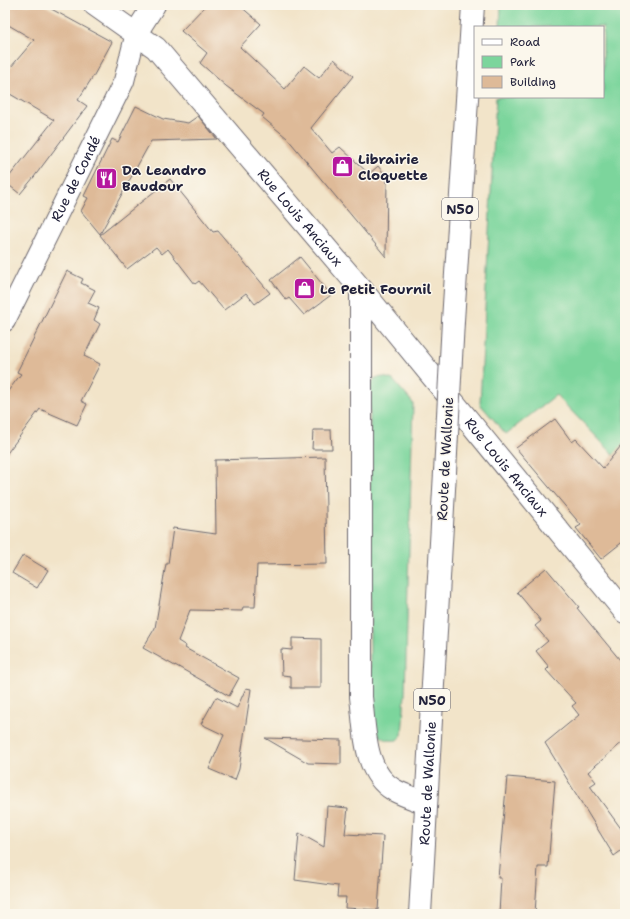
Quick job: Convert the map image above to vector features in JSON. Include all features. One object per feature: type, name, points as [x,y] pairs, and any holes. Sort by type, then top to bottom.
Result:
[{"type":"main road","name":"Rue Louis Anciaux","points":[[95,5],[156,48],[361,288],[625,612]]},
{"type":"main road","points":[[136,33],[154,5]]},
{"type":"main road","name":"Route de Wallonie","points":[[420,914],[453,321],[473,5]]},
{"type":"main road","points":[[361,288],[361,697],[367,750],[376,773],[393,790],[426,803]]},
{"type":"street","name":"Rue de Condé","points":[[5,321],[124,81],[136,33]]},
{"type":"green space","points":[[501,5],[625,5],[625,448],[616,457],[556,395],[506,434],[480,404],[496,98],[604,98],[604,26],[500,26]]},
{"type":"green space","points":[[384,377],[393,380],[413,403],[405,694],[402,735],[397,740],[386,740],[378,733],[374,723],[370,687],[370,386],[375,378]]},
{"type":"building","points":[[5,5],[44,5],[112,42],[78,100],[87,106],[20,194],[5,182],[54,120],[5,91],[5,74],[34,40],[5,23]]},
{"type":"building","points":[[206,5],[239,5],[261,24],[240,47],[285,89],[304,66],[319,78],[334,59],[353,76],[311,128],[332,153],[340,147],[369,174],[378,166],[387,177],[386,257],[287,138],[262,117],[264,114],[226,86],[200,63],[207,53],[181,31]]},
{"type":"building","points":[[136,106],[163,119],[188,123],[198,116],[217,139],[151,141],[100,234],[81,211],[88,198],[84,196],[112,139],[118,142]]},
{"type":"building","points":[[170,179],[213,232],[218,231],[270,293],[255,304],[246,293],[224,310],[199,281],[195,284],[168,249],[162,254],[156,247],[127,269],[100,235]]},
{"type":"building","points":[[300,257],[331,295],[304,315],[289,298],[286,300],[271,280]]},
{"type":"building","points":[[67,271],[83,279],[81,283],[95,290],[88,303],[99,308],[94,320],[100,324],[84,356],[100,364],[81,401],[87,404],[77,425],[40,409],[5,456],[5,395],[21,374],[17,372]]},
{"type":"building","points":[[555,419],[572,442],[576,439],[603,468],[625,441],[625,540],[601,559],[576,528],[581,525],[516,448]]},
{"type":"building","points":[[313,430],[331,430],[332,449],[312,449]]},
{"type":"building","points":[[325,457],[327,564],[257,565],[255,607],[243,607],[242,611],[190,610],[178,641],[186,646],[185,648],[239,678],[229,696],[143,648],[155,628],[166,564],[168,564],[173,528],[216,534],[215,460]]},
{"type":"building","points":[[23,555],[48,570],[37,588],[12,573]]},
{"type":"building","points":[[546,568],[579,607],[577,608],[625,666],[625,740],[588,772],[596,782],[590,786],[625,834],[625,848],[614,856],[545,743],[579,715],[572,706],[576,703],[546,670],[549,667],[536,651],[548,641],[535,626],[541,621],[517,592]]},
{"type":"building","points":[[292,638],[321,639],[321,688],[291,688],[291,676],[282,675],[281,649],[292,650]]},
{"type":"building","points":[[246,688],[251,689],[239,769],[235,780],[209,769],[224,735],[201,724],[216,697],[237,708]]},
{"type":"building","points":[[265,738],[341,740],[341,764],[308,763]]},
{"type":"building","points":[[507,777],[555,781],[548,867],[538,867],[535,914],[499,914],[501,878],[498,878]]},
{"type":"building","points":[[327,806],[348,808],[345,834],[383,836],[378,910],[345,908],[346,897],[337,897],[338,886],[295,880],[299,833],[324,847]]},
{"type":"place","name":"Librairie Cloquette","points":[[343,167]]},
{"type":"place","name":"Da Leandro Baudour","points":[[106,178]]},
{"type":"place","name":"Le Petit Fournil","points":[[304,289]]}]
